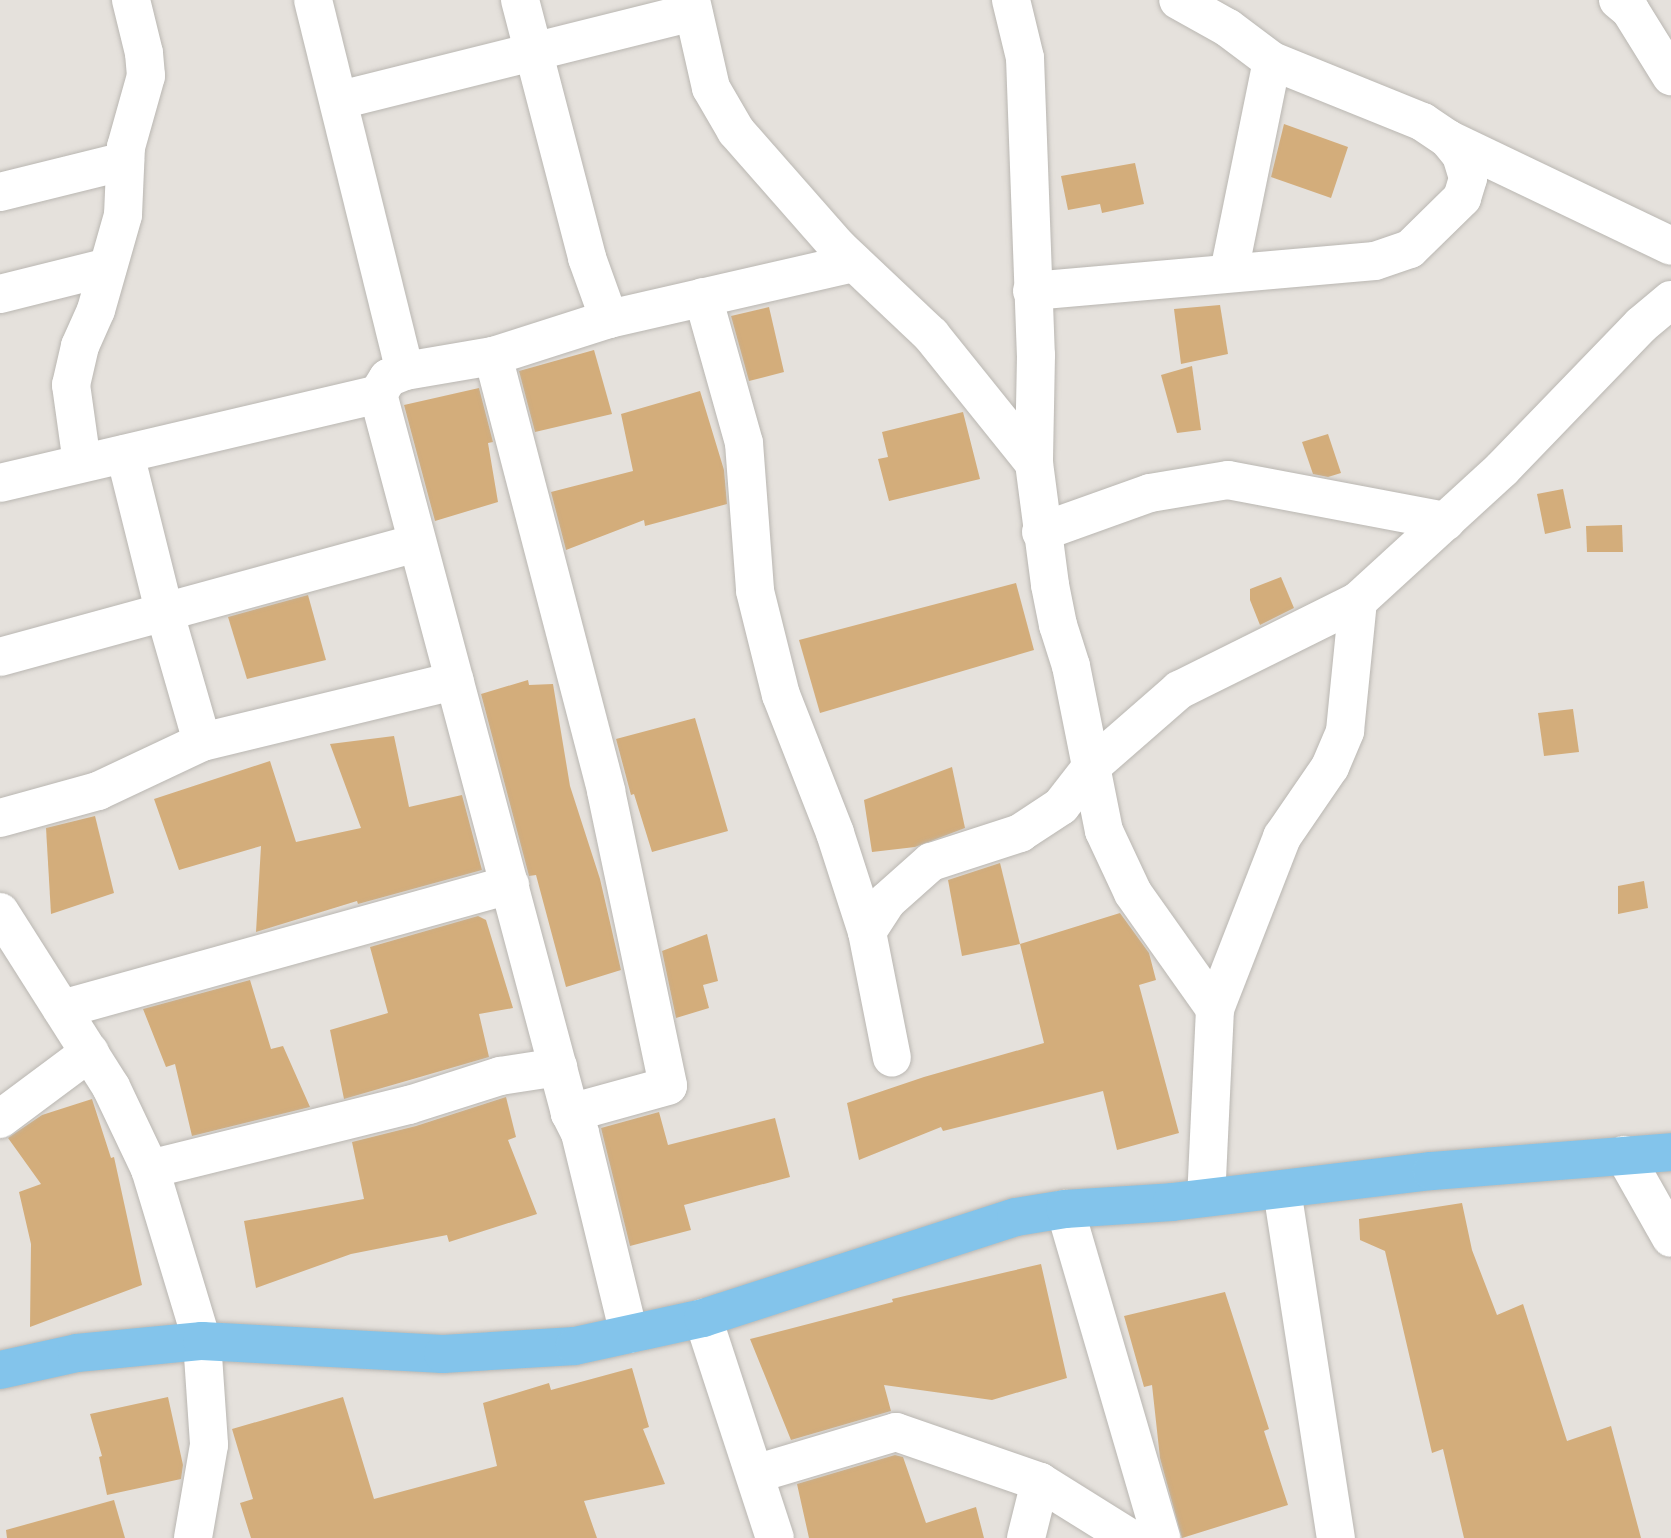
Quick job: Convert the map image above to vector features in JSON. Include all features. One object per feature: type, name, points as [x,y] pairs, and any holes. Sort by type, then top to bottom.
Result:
[{"type":"main road","points":[[0,1370],[77,1353],[202,1341],[443,1354],[575,1346],[703,1318],[1016,1217],[1065,1209],[1282,1190],[1432,1171],[1671,1152]]},
{"type":"street","points":[[82,463],[71,385],[80,346],[96,310],[123,215],[125,161],[146,76],[144,53],[131,0]]},
{"type":"street","points":[[313,0],[340,100],[392,382],[417,543],[570,1113],[580,1133],[629,1334]]},
{"type":"street","points":[[520,0],[587,258],[609,319]]},
{"type":"street","points":[[1011,0],[1025,58],[1036,355],[1034,463],[1041,533],[1058,625],[1071,666],[1104,831],[1133,893],[1215,1009]]},
{"type":"street","points":[[1178,0],[1228,28],[1272,61],[1423,122],[1448,139],[1671,246]]},
{"type":"street","points":[[1619,0],[1630,10],[1671,76]]},
{"type":"street","points":[[340,100],[535,53],[692,6],[711,88],[736,131],[854,263],[931,335],[1034,463]]},
{"type":"street","points":[[1229,272],[1272,61]]},
{"type":"street","points":[[1032,291],[1374,261],[1410,249],[1462,198],[1468,178],[1461,155],[1448,139]]},
{"type":"street","points":[[0,192],[125,161]]},
{"type":"street","points":[[0,483],[125,454],[493,356],[609,319],[854,263]]},
{"type":"street","points":[[0,294],[108,267]]},
{"type":"street","points":[[703,298],[744,443],[755,591],[781,695],[835,833],[867,932],[892,1058]]},
{"type":"street","points":[[867,932],[887,901],[931,862],[1020,833],[1061,806],[1092,766],[1179,690],[1358,601],[1502,469],[1641,325],[1671,300]]},
{"type":"street","points":[[493,356],[606,791],[668,1086],[570,1113]]},
{"type":"street","points":[[125,454],[164,610],[202,742]]},
{"type":"street","points":[[1041,533],[1150,493],[1228,480],[1446,521]]},
{"type":"street","points":[[0,657],[417,543]]},
{"type":"street","points":[[1206,1196],[1215,1009],[1282,836],[1330,768],[1345,731],[1358,601]]},
{"type":"street","points":[[0,818],[97,791],[202,742],[455,681]]},
{"type":"street","points":[[62,1009],[510,885]]},
{"type":"street","points":[[0,912],[90,1052],[129,1121],[150,1168],[202,1341],[209,1445],[193,1538]]},
{"type":"street","points":[[0,1119],[90,1052]]},
{"type":"street","points":[[150,1168],[409,1105],[500,1076],[558,1067]]},
{"type":"street","points":[[1624,1155],[1671,1238]]},
{"type":"street","points":[[1282,1190],[1336,1538]]},
{"type":"street","points":[[1065,1209],[1161,1538]]},
{"type":"street","points":[[703,1318],[775,1538]]},
{"type":"street","points":[[755,1474],[896,1432],[1040,1482],[1130,1538]]},
{"type":"street","points":[[1026,1538],[1040,1482]]},
{"type":"building","points":[[1284,124],[1348,147],[1331,198],[1271,177]]},
{"type":"building","points":[[1135,163],[1144,204],[1102,213],[1100,204],[1068,210],[1061,176]]},
{"type":"building","points":[[1220,305],[1228,354],[1181,364],[1174,309]]},
{"type":"building","points":[[769,307],[784,372],[749,381],[731,316]]},
{"type":"building","points":[[594,350],[612,414],[535,432],[519,371]]},
{"type":"building","points":[[1192,366],[1201,430],[1177,433],[1161,375]]},
{"type":"building","points":[[479,388],[493,442],[488,443],[498,502],[435,521],[404,405]]},
{"type":"building","points":[[700,391],[724,470],[727,504],[645,526],[644,520],[566,550],[551,492],[633,471],[621,414]]},
{"type":"building","points":[[963,412],[980,479],[889,501],[878,459],[888,457],[882,432]]},
{"type":"building","points":[[1328,434],[1341,473],[1328,477],[1313,474],[1302,442]]},
{"type":"building","points":[[1563,489],[1571,528],[1545,534],[1537,494]]},
{"type":"building","points":[[1622,525],[1623,552],[1587,552],[1586,526]]},
{"type":"building","points":[[1281,577],[1294,608],[1260,625],[1250,600],[1250,589]]},
{"type":"building","points":[[1016,583],[1034,650],[820,713],[799,640]]},
{"type":"building","points":[[308,595],[326,660],[247,679],[228,617]]},
{"type":"building","points":[[528,680],[529,685],[553,684],[570,786],[600,879],[621,970],[566,987],[536,875],[529,876],[481,694]]},
{"type":"building","points":[[1573,709],[1579,752],[1544,756],[1538,713]]},
{"type":"building","points":[[695,718],[728,831],[652,852],[634,794],[631,795],[616,739]]},
{"type":"building","points":[[394,736],[409,807],[462,795],[482,870],[358,904],[357,901],[256,932],[261,846],[179,870],[154,799],[270,761],[296,842],[361,828],[330,744]]},
{"type":"building","points":[[952,767],[965,828],[915,847],[872,852],[864,800]]},
{"type":"building","points":[[95,816],[114,893],[51,914],[46,828]]},
{"type":"building","points":[[1000,863],[1020,944],[962,956],[948,880]]},
{"type":"building","points":[[1644,881],[1648,908],[1618,914],[1618,886]]},
{"type":"building","points":[[1120,913],[1149,953],[1156,980],[1139,985],[1179,1133],[1117,1150],[1103,1091],[943,1131],[941,1127],[859,1160],[847,1103],[924,1077],[1044,1043],[1020,944]]},
{"type":"building","points":[[478,916],[486,920],[513,1008],[479,1014],[489,1057],[344,1099],[330,1030],[388,1013],[370,947]]},
{"type":"building","points":[[707,934],[718,981],[703,985],[709,1008],[676,1018],[662,951]]},
{"type":"building","points":[[250,980],[271,1049],[283,1046],[310,1107],[192,1136],[175,1064],[166,1067],[143,1009]]},
{"type":"building","points":[[506,1097],[516,1137],[508,1140],[537,1214],[449,1242],[447,1235],[351,1254],[256,1288],[244,1221],[364,1199],[352,1142],[416,1126]]},
{"type":"building","points":[[92,1099],[111,1158],[114,1157],[142,1285],[30,1327],[31,1244],[19,1192],[41,1184],[8,1138],[42,1115]]},
{"type":"building","points":[[659,1112],[668,1145],[775,1118],[790,1177],[684,1205],[691,1230],[630,1246],[601,1128]]},
{"type":"building","points":[[1462,1203],[1472,1250],[1497,1315],[1523,1304],[1567,1441],[1611,1426],[1641,1538],[1464,1538],[1443,1449],[1432,1453],[1385,1251],[1360,1240],[1359,1219]]},
{"type":"building","points":[[1041,1264],[1067,1378],[992,1400],[884,1385],[891,1411],[791,1440],[750,1339],[893,1302],[892,1299]]},
{"type":"building","points":[[1225,1292],[1269,1429],[1264,1431],[1288,1505],[1182,1538],[1160,1458],[1152,1385],[1144,1387],[1124,1316]]},
{"type":"building","points":[[632,1368],[649,1427],[643,1429],[665,1484],[584,1501],[597,1538],[251,1538],[240,1503],[253,1499],[232,1429],[343,1397],[374,1499],[497,1466],[483,1403],[549,1383],[551,1390]]},
{"type":"building","points":[[168,1397],[183,1465],[181,1479],[107,1495],[99,1457],[102,1456],[90,1414]]},
{"type":"building","points":[[895,1455],[903,1457],[926,1523],[976,1507],[984,1538],[809,1538],[797,1484]]},
{"type":"building","points":[[114,1500],[125,1538],[7,1538],[6,1530]]}]
